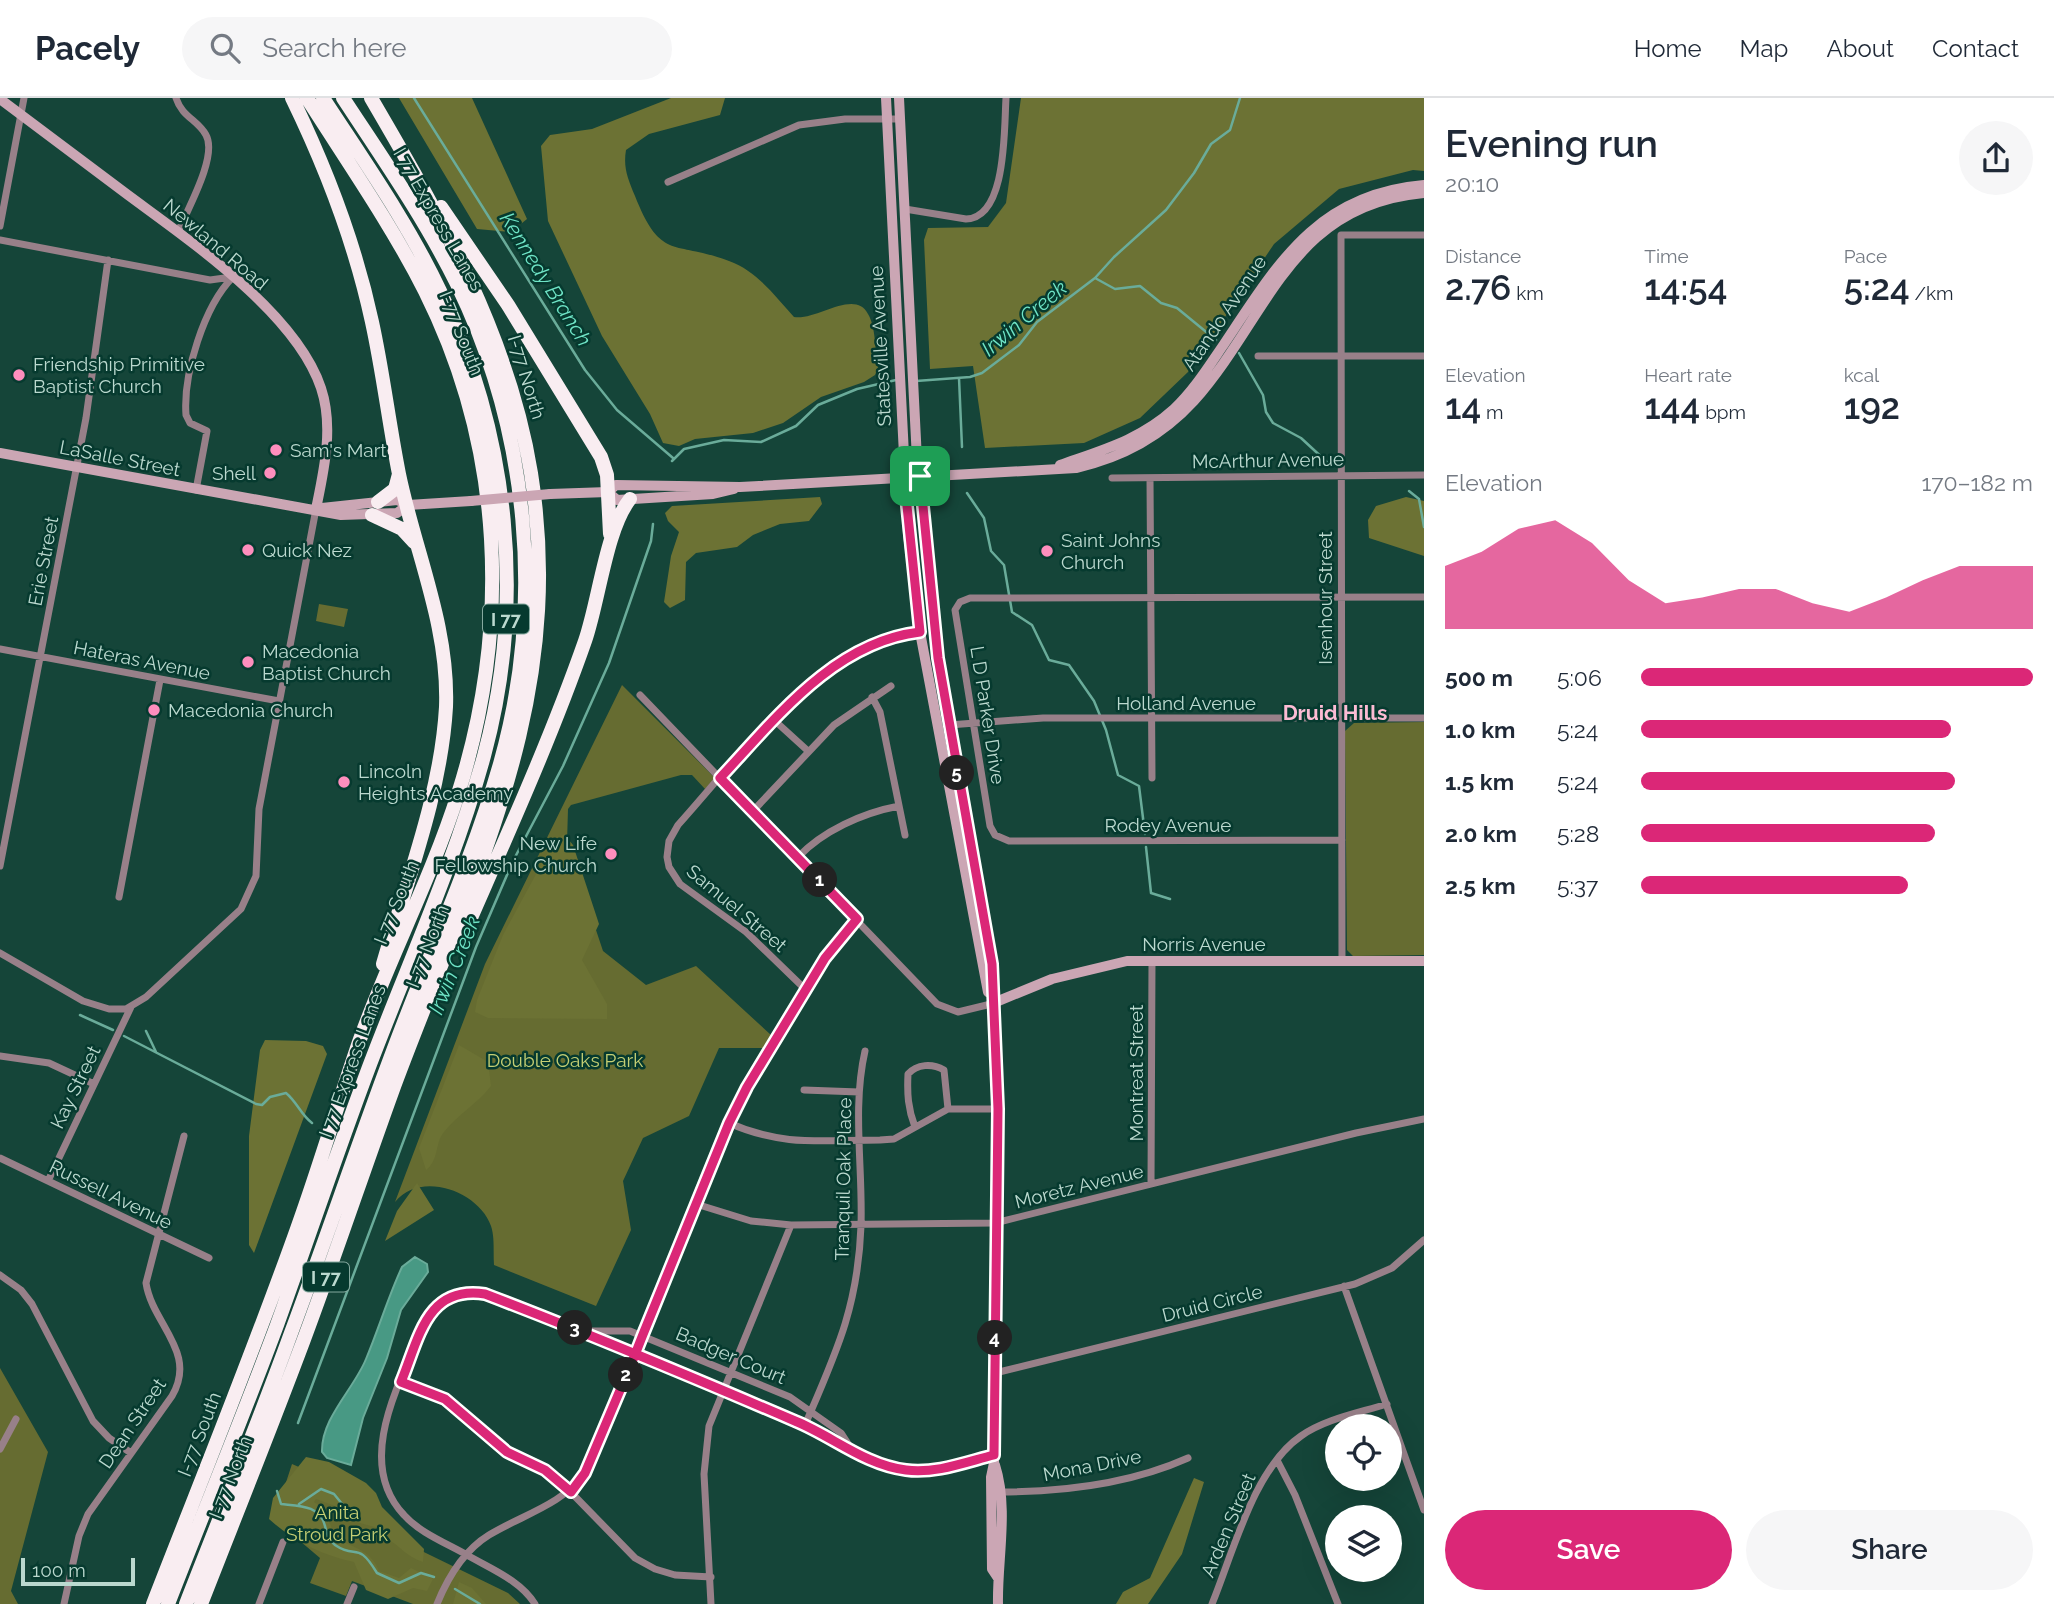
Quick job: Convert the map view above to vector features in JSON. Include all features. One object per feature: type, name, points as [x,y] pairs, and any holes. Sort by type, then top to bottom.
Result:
[{"type":"highway","points":[[292,98],[331,184],[356,259],[375,333],[399,474],[416,545],[437,612],[444,652],[446,706],[436,779],[360,1039]]},
{"type":"highway","name":"I-77 South","points":[[153,1604],[297,1228],[360,1039],[438,850],[473,743],[484,694],[491,634],[492,537],[475,431],[442,329],[401,247],[307,98]]},
{"type":"highway","name":"I 77 Express Lanes","points":[[168,1604],[274,1332],[365,1076],[461,829],[489,736],[503,656],[507,595],[504,516],[491,438],[475,378],[455,323],[422,255],[323,98]]},
{"type":"highway","name":"I 77 Express Lanes","points":[[186,1604],[290,1337],[381,1082],[481,822],[506,741],[521,658],[526,585],[522,515],[510,434],[493,373],[472,316],[447,264],[343,98]]},
{"type":"highway","name":"I-77 North","points":[[201,1604],[303,1342],[446,949],[499,814],[524,723],[537,638],[538,545],[527,451],[503,359],[468,275],[371,98]]},
{"type":"highway","points":[[407,160],[471,250],[603,461],[608,492],[610,544]]},
{"type":"highway","points":[[399,474],[395,489],[375,508],[402,529],[416,545]]},
{"type":"highway","points":[[446,949],[467,927],[562,703],[590,626],[610,544],[621,513],[630,499]]},
{"type":"main road","name":"Statesville Avenue","points":[[886,98],[904,477],[920,632],[982,972],[991,1004]]},
{"type":"main road","name":"Statesville Avenue","points":[[900,98],[911,358],[932,612],[949,726],[992,964],[991,1004],[998,1109],[994,1459],[991,1477],[992,1569],[998,1578]]},
{"type":"main road","name":"Newland Road","points":[[0,99],[178,232],[233,277],[292,338],[316,377],[327,422],[316,509]]},
{"type":"main road","name":"Atando Avenue","points":[[1055,467],[1125,443],[1175,408],[1200,379],[1284,256],[1316,225],[1370,196],[1424,185]]},
{"type":"main road","name":"Atando Avenue","points":[[740,487],[713,494],[630,499],[617,499],[608,492],[616,485],[712,484],[740,487],[1055,467],[1076,468],[1103,461],[1159,432],[1201,392],[1281,275],[1308,243],[1357,210],[1387,199],[1424,193]]},
{"type":"main road","name":"LaSalle Street","points":[[0,453],[341,515],[375,508]]},
{"type":"main road","points":[[321,480],[327,496],[341,504]]},
{"type":"main road","name":"LaSalle Street","points":[[316,509],[341,504],[397,513],[408,505],[608,492]]},
{"type":"main road","name":"Norris Avenue","points":[[991,1004],[1014,992],[1082,970],[1127,961],[1424,961]]},
{"type":"main road","name":"Statesville Avenue","points":[[994,1459],[999,1492],[1001,1568],[998,1578],[998,1604]]},
{"type":"street","points":[[0,226],[24,98]]},
{"type":"street","points":[[177,98],[183,113],[205,133],[210,148],[178,232]]},
{"type":"street","points":[[905,209],[966,219],[974,219],[985,212],[994,199],[998,182],[1006,98]]},
{"type":"street","points":[[668,182],[799,125],[835,120],[900,119]]},
{"type":"street","name":"Isenhour Street","points":[[1342,961],[1341,235],[1424,234]]},
{"type":"street","points":[[0,240],[210,280],[233,277]]},
{"type":"street","name":"Erie Street","points":[[0,866],[77,467],[108,260]]},
{"type":"street","points":[[196,490],[207,431],[190,423],[186,415],[194,358],[200,333],[215,300],[233,277]]},
{"type":"street","points":[[1258,356],[1424,356]]},
{"type":"street","name":"McArthur Avenue","points":[[1112,478],[1424,475]]},
{"type":"street","points":[[1150,478],[1152,778]]},
{"type":"street","points":[[0,953],[94,1006],[118,1010],[131,1007],[233,917],[251,891],[259,863],[259,809],[316,509]]},
{"type":"street","points":[[1150,598],[1424,597]]},
{"type":"street","name":"L D Parker Drive","points":[[995,835],[990,826],[955,617],[955,610],[960,602],[970,598],[1150,598]]},
{"type":"street","name":"Samuel Street","points":[[806,990],[746,932],[680,884],[669,867],[667,851],[672,834],[720,778],[795,699],[854,653],[897,635],[920,632]]},
{"type":"street","name":"Hateras Avenue","points":[[0,649],[279,701]]},
{"type":"street","points":[[118,897],[160,680]]},
{"type":"street","points":[[752,811],[834,725],[891,686]]},
{"type":"street","points":[[640,695],[937,1004],[953,1012],[991,1004]]},
{"type":"street","points":[[872,697],[880,712],[905,835]]},
{"type":"street","name":"Holland Avenue","points":[[949,726],[1043,718],[1424,718]]},
{"type":"street","points":[[774,720],[808,751]]},
{"type":"street","points":[[797,857],[822,835],[899,806]]},
{"type":"street","name":"Rodey Avenue","points":[[995,835],[1009,841],[1342,840]]},
{"type":"street","points":[[437,1604],[448,1578],[466,1554],[488,1535],[571,1492],[585,1473],[729,1123],[747,1087],[831,950],[857,919]]},
{"type":"street","name":"Montreat Street","points":[[1152,961],[1152,1184]]},
{"type":"street","name":"Kay Street","points":[[48,1181],[131,1007]]},
{"type":"street","name":"Tranquil Oak Place","points":[[805,1425],[849,1317],[861,1225],[859,1091],[865,1051]]},
{"type":"street","points":[[0,1056],[49,1063],[94,1084]]},
{"type":"street","points":[[915,1127],[909,1111],[907,1091],[908,1074],[915,1068],[932,1066],[944,1070],[948,1109]]},
{"type":"street","points":[[804,1090],[859,1091]]},
{"type":"street","points":[[729,1123],[758,1136],[780,1141],[894,1139],[948,1109],[998,1109]]},
{"type":"street","name":"Moretz Avenue","points":[[696,1204],[751,1220],[791,1225],[995,1223],[1424,1119]]},
{"type":"street","name":"Dean Street","points":[[64,1604],[81,1528],[92,1508],[172,1396],[180,1376],[177,1349],[149,1296],[146,1283],[184,1136]]},
{"type":"street","name":"Russell Avenue","points":[[0,1158],[209,1258]]},
{"type":"street","points":[[711,1604],[705,1449],[709,1426],[791,1225]]},
{"type":"street","name":"Druid Circle","points":[[995,1373],[1344,1286],[1388,1271],[1424,1240]]},
{"type":"street","points":[[0,1275],[21,1290],[32,1304],[93,1421],[109,1438],[131,1454]]},
{"type":"street","points":[[1344,1286],[1424,1510]]},
{"type":"street","name":"Badger Court","points":[[401,1382],[428,1316],[440,1302],[469,1291],[485,1294],[583,1331],[723,1390],[805,1425],[869,1461],[905,1470],[940,1468],[994,1459]]},
{"type":"street","name":"Badger Court","points":[[583,1331],[616,1329],[643,1335],[793,1398],[841,1433],[850,1448]]},
{"type":"street","points":[[535,1604],[523,1587],[414,1524],[393,1500],[382,1470],[383,1433],[401,1382],[445,1399],[507,1452],[545,1470],[571,1492],[607,1533],[635,1558],[655,1569],[675,1575],[710,1577]]},
{"type":"street","name":"Arden Street","points":[[1212,1604],[1258,1490],[1277,1460],[1312,1429],[1387,1404]]},
{"type":"street","points":[[0,1449],[16,1419]]},
{"type":"street","name":"Mona Drive","points":[[999,1492],[1057,1491],[1088,1486],[1188,1458]]},
{"type":"street","points":[[1277,1460],[1295,1495],[1338,1604]]},
{"type":"street","points":[[259,1604],[283,1542]]},
{"type":"street","points":[[347,1604],[354,1587]]},
{"type":"green space","points":[[319,604],[348,609],[344,627],[316,621]]},
{"type":"green space","name":"Double Oaks Park","points":[[622,685],[715,778],[705,789],[692,775],[681,775],[571,805],[568,809],[567,843],[603,951],[646,985],[696,966],[771,1035],[763,1048],[719,1048],[689,1116],[643,1138],[623,1181],[631,1230],[596,1306],[494,1265],[491,1226],[474,1203],[462,1195],[433,1186],[419,1187],[406,1192],[395,1202],[485,964]]},
{"type":"green space","points":[[1424,722],[1424,955],[1353,956],[1347,950],[1345,731],[1354,723]]},
{"type":"green space","points":[[0,1368],[48,1452],[11,1591],[18,1604],[0,1604]]},
{"type":"green space","name":"Anita Stroud Park","points":[[292,1464],[361,1494],[393,1537],[508,1593],[520,1604],[413,1604],[352,1581],[346,1596],[310,1583],[320,1558],[274,1519]]},
{"type":"shaded area","points":[[399,98],[472,98],[527,219],[511,232],[477,229]]},
{"type":"shaded area","points":[[671,98],[725,98],[720,115],[649,134],[626,150],[628,179],[653,231],[671,245],[739,265],[765,285],[794,317],[813,315],[845,305],[862,307],[873,326],[878,368],[875,375],[864,382],[821,397],[783,423],[753,433],[695,439],[679,446],[663,443],[650,414],[602,336],[548,221],[541,146],[550,135],[592,129]]},
{"type":"shaded area","points":[[1021,98],[1424,98],[1424,171],[1413,170],[1339,189],[1274,244],[1188,372],[1140,418],[1084,443],[985,448],[973,366],[930,369],[924,240],[928,228],[988,227],[1006,203]]},
{"type":"shaded area","points":[[820,497],[822,504],[809,521],[780,524],[753,535],[737,547],[696,553],[686,562],[685,600],[670,608],[664,602],[671,556],[679,532],[668,521],[665,513],[672,506]]},
{"type":"shaded area","points":[[1406,497],[1424,501],[1424,556],[1369,538],[1368,520],[1376,506]]},
{"type":"shaded area","points":[[564,834],[573,845],[599,924],[582,960],[607,1004],[607,1019],[488,1018],[475,1012],[477,1000],[503,935],[554,841]]},
{"type":"shaded area","points":[[265,1040],[306,1041],[323,1046],[327,1054],[254,1253],[249,1245],[249,1136],[260,1050]]},
{"type":"shaded area","points":[[459,1045],[488,1062],[491,1086],[444,1132],[433,1161],[426,1170],[419,1148]]},
{"type":"shaded area","points":[[417,1183],[434,1210],[385,1241],[397,1211]]},
{"type":"shaded area","points":[[415,1257],[427,1264],[428,1272],[401,1310],[387,1358],[363,1418],[351,1465],[327,1458],[322,1452],[327,1427],[361,1370],[402,1267]]},
{"type":"shaded area","points":[[306,1457],[329,1462],[366,1483],[376,1493],[382,1507],[424,1549],[423,1562],[384,1537],[382,1529],[345,1519],[335,1506],[316,1499],[314,1502],[323,1508],[337,1540],[368,1555],[379,1571],[399,1578],[411,1568],[433,1579],[427,1591],[413,1588],[388,1599],[366,1590],[354,1562],[308,1546],[269,1519],[273,1498]]},
{"type":"shaded area","points":[[1194,1478],[1204,1482],[1182,1554],[1148,1604],[1116,1604],[1123,1592],[1150,1578]]},
{"type":"shaded area","points":[[459,1582],[472,1588],[486,1604],[453,1604]]},
{"type":"waterway","name":"Kennedy Branch","points":[[414,98],[585,370],[617,410],[673,458]]},
{"type":"waterway","name":"Irwin Creek","points":[[916,381],[970,377],[982,373],[1019,345],[1037,322],[1095,278],[1166,210],[1194,173],[1211,144],[1230,130],[1240,98]]},
{"type":"waterway","points":[[1095,278],[1115,289],[1140,286],[1161,303],[1177,308],[1216,340]]},
{"type":"waterway","points":[[1239,353],[1263,395],[1266,412],[1273,423],[1301,438],[1327,462]]},
{"type":"waterway","points":[[959,378],[962,447]]},
{"type":"waterway","name":"Irwin Creek","points":[[672,461],[684,449],[724,440],[761,442],[796,426],[818,405],[857,389],[896,380]]},
{"type":"waterway","points":[[1409,491],[1419,499],[1424,527]]},
{"type":"waterway","points":[[967,493],[984,518],[991,551],[1004,565],[1012,612],[1032,625],[1049,660],[1069,665],[1094,701],[1106,730],[1118,775],[1139,786],[1145,834]]},
{"type":"waterway","name":"Irwin Creek","points":[[298,1423],[476,947],[513,861],[563,766],[609,663],[651,541],[653,524]]},
{"type":"waterway","points":[[1146,847],[1151,893],[1170,899]]},
{"type":"waterway","points":[[80,1015],[113,1030]]},
{"type":"waterway","points":[[146,1031],[156,1052]]},
{"type":"waterway","points":[[124,1036],[256,1104],[262,1105],[270,1097],[286,1093],[312,1123]]},
{"type":"waterway","points":[[299,1504],[321,1489],[334,1494],[347,1510]]},
{"type":"waterway","points":[[277,1491],[281,1504],[308,1508],[319,1514],[333,1543],[342,1549],[361,1554],[377,1573],[399,1583],[421,1573],[434,1577]]},
{"type":"waterway","points":[[455,1589],[480,1604]]},
{"type":"place","name":"Friendship Primitive Baptist Church","points":[[19,375]]},
{"type":"place","name":"Sam's Mart","points":[[276,450]]},
{"type":"place","name":"Shell","points":[[270,473]]},
{"type":"place","name":"Quick Nez","points":[[248,550]]},
{"type":"place","name":"Saint Johns Church","points":[[1047,551]]},
{"type":"place","name":"Macedonia Baptist Church","points":[[248,662]]},
{"type":"place","name":"Macedonia Church","points":[[154,710]]},
{"type":"place","name":"Lincoln Heights Academy","points":[[344,782]]},
{"type":"place","name":"New Life Fellowship Church","points":[[611,854]]},
{"type":"district","name":"Druid Hills","points":[[1335,712]]},
{"type":"route","points":[[920,476],[904,477],[920,632],[897,635],[854,653],[795,699],[720,778],[857,919],[825,958],[747,1087],[729,1123],[694,1208],[635,1354],[632,1362],[585,1473],[571,1492],[545,1470],[497,1445],[445,1399],[401,1382],[428,1316],[440,1302],[469,1291],[485,1294],[583,1331],[635,1354],[805,1425],[869,1461],[905,1470],[924,1470],[994,1455],[998,1109],[997,1058],[991,1004],[992,964],[938,658],[920,476]]}]
